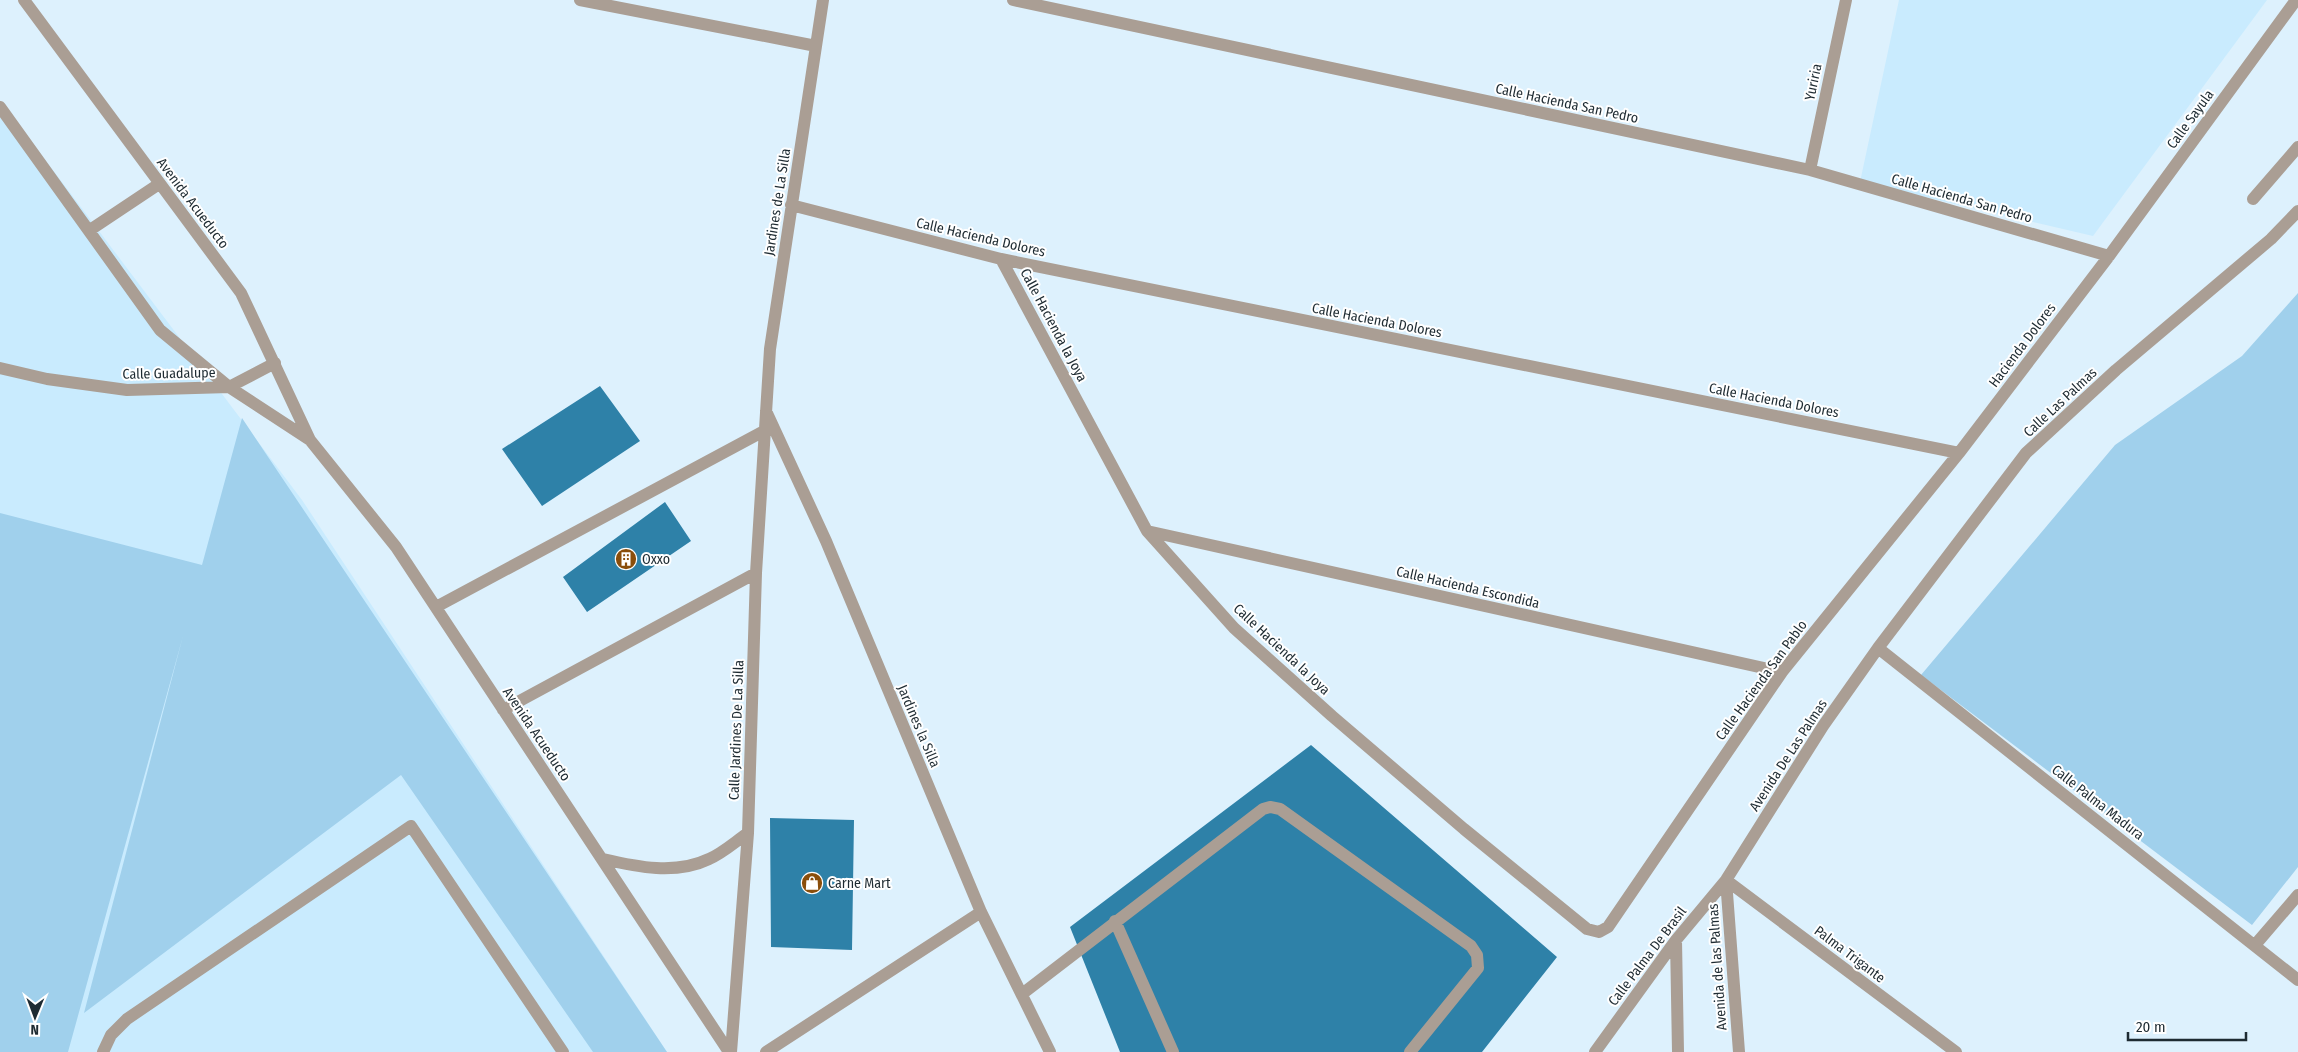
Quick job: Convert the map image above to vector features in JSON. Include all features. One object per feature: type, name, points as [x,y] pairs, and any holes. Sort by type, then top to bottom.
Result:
[{"type":"street","name":"Avenida Acueducto","points":[[24,0],[241,293],[310,440],[396,547],[730,1052]]},
{"type":"street","points":[[580,0],[816,46]]},
{"type":"street","name":"Jardines de La Silla","points":[[765,409],[770,349],[823,0]]},
{"type":"street","name":"Calle Hacienda San Pedro","points":[[1014,0],[1810,170],[2109,256]]},
{"type":"street","name":"Yuriria","points":[[1810,170],[1846,0]]},
{"type":"street","name":"Calle Sayula","points":[[2109,256],[2296,0]]},
{"type":"street","name":"Avenida Acueducto","points":[[0,106],[160,330],[229,387],[310,440]]},
{"type":"street","points":[[2253,199],[2298,147]]},
{"type":"street","points":[[90,230],[159,184]]},
{"type":"street","name":"Calle Hacienda Dolores","points":[[791,205],[1002,259],[1959,453]]},
{"type":"street","name":"Calle Las Palmas","points":[[1878,648],[2026,453],[2116,370],[2271,239],[2298,212]]},
{"type":"street","name":"Hacienda Dolores","points":[[1959,453],[2109,256]]},
{"type":"street","name":"Calle Hacienda la Joya","points":[[1002,259],[1147,531],[1234,628],[1332,716],[1464,829],[1587,929],[1599,932]]},
{"type":"street","name":"Calle Guadalupe","points":[[0,368],[47,379],[128,390],[229,387],[275,364]]},
{"type":"street","name":"Calle Jardines De La Silla","points":[[730,1052],[748,833],[756,573],[765,409]]},
{"type":"street","name":"Jardines la Silla","points":[[765,409],[826,541],[981,912],[1050,1052]]},
{"type":"street","points":[[436,607],[764,431]]},
{"type":"street","name":"Calle Hacienda San Pablo","points":[[1599,932],[1608,927],[1782,672],[1959,453]]},
{"type":"street","name":"Calle Hacienda Escondida","points":[[1147,531],[1782,672]]},
{"type":"street","points":[[503,710],[756,573]]},
{"type":"street","name":"Avenida De Las Palmas","points":[[1726,880],[1823,726],[1878,648]]},
{"type":"street","name":"Calle Palma Madura","points":[[1878,648],[2298,980]]},
{"type":"street","points":[[1022,994],[1115,921],[1149,899],[1263,809],[1270,807],[1280,809],[1471,946],[1477,955],[1478,968],[1410,1052]]},
{"type":"street","points":[[103,1052],[111,1035],[126,1019],[411,826],[562,1052]]},
{"type":"street","points":[[602,860],[653,869],[687,865],[709,859],[748,833]]},
{"type":"street","name":"Calle Palma De Brasil","points":[[1595,1052],[1676,940],[1726,880]]},
{"type":"street","name":"Avenida de las Palmas","points":[[1726,880],[1739,1052]]},
{"type":"street","name":"Palma Trigante","points":[[1726,880],[1956,1052]]},
{"type":"street","points":[[2255,945],[2298,895]]},
{"type":"street","points":[[766,1052],[981,912]]},
{"type":"street","points":[[1115,921],[1173,1052]]},
{"type":"street","points":[[1676,940],[1678,1052]]},
{"type":"shaded area","points":[[1899,0],[2267,0],[2093,236],[1860,182]]},
{"type":"shaded area","points":[[0,100],[302,500],[667,1052],[0,1052]]},
{"type":"shaded area","points":[[2298,293],[2298,867],[2252,925],[1921,675],[2115,445],[2242,356]]},
{"type":"shaded area","points":[[242,418],[667,1052],[593,1052],[401,775],[84,1013],[183,636],[68,1052],[0,1052],[0,513],[202,565]]},
{"type":"building","points":[[600,386],[640,441],[542,506],[502,449]]},
{"type":"building","name":"Oxxo","points":[[665,502],[691,541],[587,612],[563,577]]},
{"type":"building","points":[[1311,745],[1557,957],[1482,1052],[1120,1052],[1070,927]]},
{"type":"building","name":"Carne Mart","points":[[770,818],[854,820],[852,950],[771,947]]},
{"type":"place","name":"Oxxo","points":[[626,559]]},
{"type":"place","name":"Carne Mart","points":[[812,883]]}]
